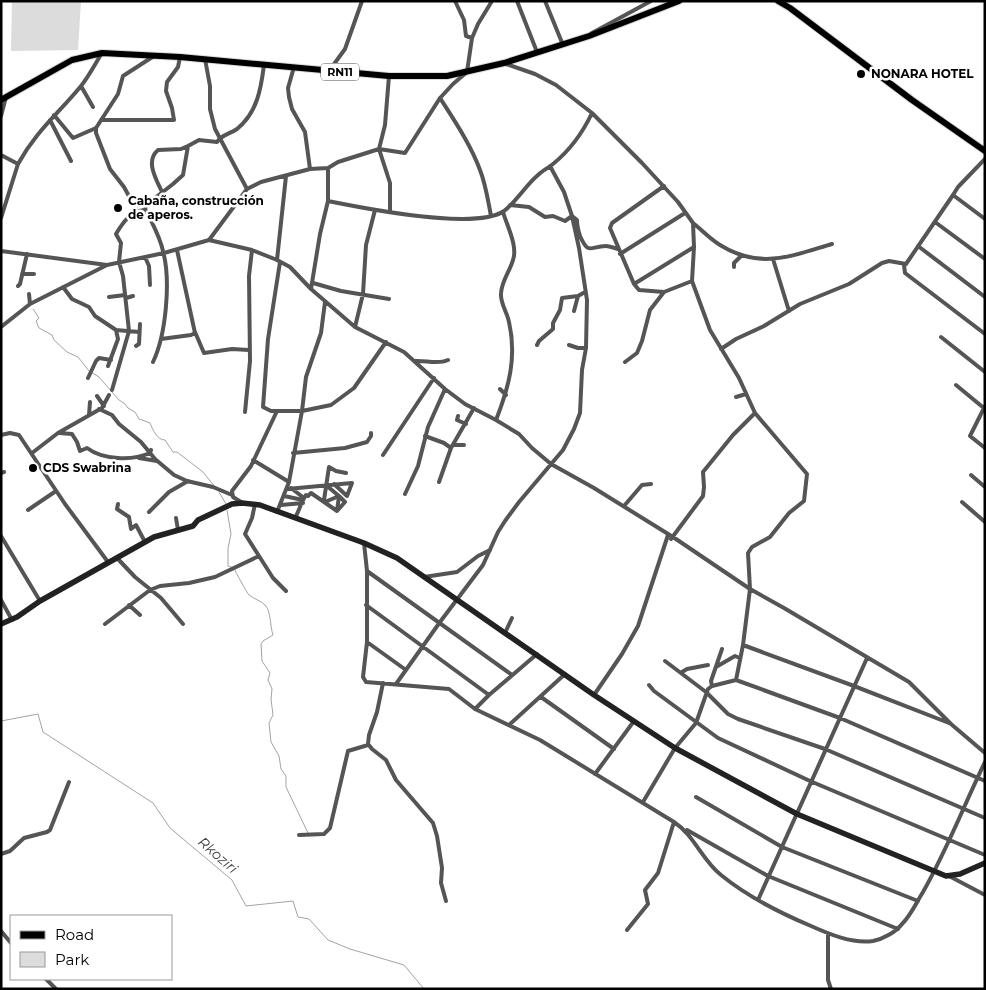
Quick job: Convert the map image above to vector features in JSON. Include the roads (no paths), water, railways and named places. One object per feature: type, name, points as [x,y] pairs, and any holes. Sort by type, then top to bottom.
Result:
[{"type":"main road","name":"RN11","points":[[4,98],[72,60],[102,53],[180,57],[389,76],[447,76],[504,63],[563,45],[679,1]]},
{"type":"main road","points":[[778,1],[790,8],[912,100],[985,151]]},
{"type":"street","points":[[330,71],[345,49],[362,1]]},
{"type":"street","points":[[455,1],[464,20],[466,36],[472,38]]},
{"type":"street","points":[[209,240],[247,189],[267,180],[310,169],[328,168],[338,162],[379,150],[405,153],[440,98],[467,72],[472,38],[492,1]]},
{"type":"street","points":[[517,1],[537,52]]},
{"type":"street","points":[[545,1],[563,45]]},
{"type":"street","points":[[589,36],[595,30],[651,1]]},
{"type":"street","points":[[1,218],[18,164],[41,129],[81,86],[102,53]]},
{"type":"street","points":[[54,115],[73,138],[96,128],[118,94],[123,76],[154,56]]},
{"type":"street","points":[[101,120],[174,120],[166,91],[167,82],[178,67],[180,57]]},
{"type":"street","points":[[205,60],[210,86],[210,109],[219,138],[247,189]]},
{"type":"street","points":[[504,63],[551,82],[592,113],[664,186],[693,223],[720,245],[742,255],[760,259],[773,259],[832,244]]},
{"type":"street","points":[[162,192],[151,164],[154,154],[158,150],[181,149],[199,140],[215,142],[237,129],[252,110],[260,94],[264,65]]},
{"type":"street","points":[[294,67],[288,88],[289,97],[292,109],[305,132],[310,169]]},
{"type":"street","points":[[389,76],[385,125],[379,150],[390,183],[390,212]]},
{"type":"street","points":[[81,86],[93,107]]},
{"type":"street","points":[[1,116],[4,98]]},
{"type":"street","points":[[440,98],[477,162],[491,216]]},
{"type":"street","points":[[328,201],[390,212],[463,219],[481,219],[503,212],[580,134],[592,113]]},
{"type":"street","points":[[50,120],[70,160]]},
{"type":"street","points":[[96,128],[110,169],[124,187],[136,211]]},
{"type":"street","points":[[153,362],[161,339],[167,295],[164,253],[158,234],[145,210],[146,205],[183,175],[188,146]]},
{"type":"street","points":[[1,155],[18,164]]},
{"type":"street","points":[[904,265],[958,187],[984,161]]},
{"type":"street","points":[[396,684],[484,565],[505,521],[563,450],[580,414],[582,370],[586,348],[587,300],[572,216],[564,192],[550,166]]},
{"type":"street","points":[[311,289],[320,234],[328,201],[328,168]]},
{"type":"street","points":[[286,176],[279,261],[268,339],[263,404],[266,409],[302,411],[331,405],[354,388],[386,342]]},
{"type":"street","points":[[664,186],[610,225],[610,228],[620,254],[638,290],[664,292],[692,281]]},
{"type":"street","points":[[953,195],[985,219]]},
{"type":"street","points":[[510,205],[529,207],[543,216],[553,216],[565,221],[572,216]]},
{"type":"street","points":[[112,390],[128,331],[123,276],[119,262],[121,243],[116,234],[130,215],[136,211],[145,210]]},
{"type":"street","points":[[355,327],[363,294],[366,245],[375,210]]},
{"type":"street","points":[[496,420],[506,395],[512,368],[512,341],[509,320],[503,306],[501,294],[505,276],[513,260],[514,247],[503,212]]},
{"type":"street","points":[[620,254],[685,213]]},
{"type":"street","points":[[572,216],[577,220],[577,230],[582,243],[586,247],[593,249],[604,246],[618,249]]},
{"type":"street","points":[[935,222],[985,259]]},
{"type":"street","points":[[693,223],[692,281],[710,330],[739,378],[755,413],[807,474],[804,501],[789,513],[770,537],[749,550],[750,589],[743,645],[736,680]]},
{"type":"street","points":[[1,327],[30,304],[107,265],[177,250],[209,240],[252,250],[279,261],[293,270],[325,302],[355,327],[404,352],[465,404],[519,434],[551,464],[624,506],[750,589],[909,682],[951,724],[985,753]]},
{"type":"street","points":[[918,246],[985,297]]},
{"type":"street","points":[[634,284],[694,247]]},
{"type":"street","points":[[177,250],[195,330],[204,353],[232,348],[250,350]]},
{"type":"street","points":[[244,412],[250,361],[249,276],[252,250]]},
{"type":"street","points":[[1,251],[107,265]]},
{"type":"street","points":[[18,286],[27,254]]},
{"type":"street","points":[[734,267],[734,264],[742,255]]},
{"type":"street","points":[[145,257],[149,266],[150,286]]},
{"type":"street","points":[[773,259],[789,310]]},
{"type":"street","points":[[721,349],[789,310],[849,284],[889,260],[904,265]]},
{"type":"street","points":[[904,265],[905,274],[985,334]]},
{"type":"street","points":[[22,274],[34,274]]},
{"type":"street","points":[[313,283],[341,291],[388,299]]},
{"type":"street","points":[[63,287],[72,299],[89,307],[95,316],[116,330],[139,332]]},
{"type":"street","points":[[537,345],[553,329],[553,323],[560,310],[562,298],[578,296],[585,292]]},
{"type":"street","points":[[625,362],[637,353],[650,310],[664,292]]},
{"type":"street","points":[[29,294],[30,304]]},
{"type":"street","points":[[109,297],[133,296]]},
{"type":"street","points":[[574,310],[578,296]]},
{"type":"street","points":[[277,512],[289,488],[306,377],[321,333],[325,302]]},
{"type":"street","points":[[136,346],[139,344],[140,324]]},
{"type":"street","points":[[108,366],[115,342],[118,339],[116,330]]},
{"type":"street","points":[[161,339],[191,336],[195,333],[195,330]]},
{"type":"street","points":[[942,337],[985,372]]},
{"type":"street","points":[[569,345],[586,348]]},
{"type":"street","points":[[88,378],[99,358],[111,360]]},
{"type":"street","points":[[415,361],[423,360],[440,363],[448,360]]},
{"type":"street","points":[[383,455],[434,378]]},
{"type":"street","points":[[956,386],[984,408],[970,436],[985,448]]},
{"type":"street","points":[[405,494],[418,466],[425,436],[445,388]]},
{"type":"street","points":[[500,389],[506,395]]},
{"type":"street","points":[[736,397],[746,394]]},
{"type":"street","points":[[32,453],[59,433],[104,407],[109,395]]},
{"type":"street","points":[[97,396],[106,412]]},
{"type":"street","points":[[89,415],[90,402]]},
{"type":"street","points":[[439,482],[446,454],[474,408]]},
{"type":"street","points":[[99,410],[112,415],[119,424],[141,442],[174,475],[232,495],[242,503]]},
{"type":"street","points":[[232,495],[232,492],[251,466],[277,411]]},
{"type":"street","points":[[672,538],[702,496],[704,487],[703,472],[733,435],[755,413]]},
{"type":"street","points":[[458,416],[457,420],[466,424]]},
{"type":"street","points":[[70,426],[80,451],[86,448],[106,456],[158,460]]},
{"type":"street","points":[[1,435],[16,433],[19,435],[56,491],[108,562]]},
{"type":"street","points":[[59,433],[72,434]]},
{"type":"street","points":[[294,453],[345,448],[367,442],[372,436],[371,433]]},
{"type":"street","points":[[425,436],[452,447],[464,446]]},
{"type":"street","points":[[138,458],[151,452]]},
{"type":"street","points":[[253,460],[289,482]]},
{"type":"street","points":[[325,501],[330,481],[329,466],[336,471],[346,473]]},
{"type":"street","points":[[971,475],[985,487]]},
{"type":"street","points":[[149,512],[169,492],[189,481]]},
{"type":"street","points":[[289,488],[306,487],[330,481],[352,483],[347,496],[330,481]]},
{"type":"street","points":[[330,481],[338,496],[345,502],[338,511]]},
{"type":"street","points":[[624,506],[642,485],[651,484]]},
{"type":"street","points":[[301,487],[305,498]]},
{"type":"street","points":[[296,518],[305,498],[306,487]]},
{"type":"street","points":[[289,488],[305,498]]},
{"type":"street","points":[[28,510],[56,491]]},
{"type":"street","points":[[281,504],[305,498],[311,492],[338,511]]},
{"type":"street","points":[[226,493],[232,504]]},
{"type":"street","points":[[284,496],[305,498]]},
{"type":"street","points":[[325,501],[338,496]]},
{"type":"street","points":[[331,506],[338,496]]},
{"type":"street","points":[[338,496],[338,511]]},
{"type":"street","points":[[962,502],[985,522]]},
{"type":"street","points":[[118,504],[118,509],[129,517],[131,529],[136,526],[145,542]]},
{"type":"street","points":[[1,624],[12,620],[40,601],[154,537],[193,526],[198,520],[232,504],[255,504],[364,543],[397,558],[594,695],[676,748],[797,814],[949,876],[985,896]]},
{"type":"street","points":[[255,504],[252,518],[245,534],[276,582],[286,591]]},
{"type":"street","points":[[176,518],[178,530]]},
{"type":"street","points":[[594,695],[638,626],[668,535]]},
{"type":"street","points":[[1,536],[40,601]]},
{"type":"street","points":[[364,543],[367,571],[367,642],[363,677],[366,682],[446,688],[475,709],[540,740],[685,829],[768,876],[898,929]]},
{"type":"street","points":[[424,577],[457,572],[478,556],[490,550]]},
{"type":"street","points":[[105,624],[150,590],[160,586],[188,583],[215,577],[259,556]]},
{"type":"street","points":[[117,558],[168,606],[176,618],[183,624]]},
{"type":"street","points":[[367,571],[512,675]]},
{"type":"street","points":[[1,600],[12,620]]},
{"type":"street","points":[[129,605],[140,615]]},
{"type":"street","points":[[366,605],[489,695]]},
{"type":"street","points":[[506,633],[512,618]]},
{"type":"street","points":[[367,642],[406,670]]},
{"type":"street","points":[[743,645],[951,724]]},
{"type":"street","points":[[712,686],[711,681],[722,649]]},
{"type":"street","points":[[758,657],[760,651]]},
{"type":"street","points":[[475,709],[537,654]]},
{"type":"street","points":[[716,667],[735,656],[740,658]]},
{"type":"street","points":[[758,900],[867,658]]},
{"type":"street","points":[[665,661],[682,672],[728,714],[738,720],[825,750],[985,818]]},
{"type":"street","points":[[682,672],[708,666]]},
{"type":"street","points":[[509,725],[565,674]]},
{"type":"street","points":[[643,802],[676,748],[696,723],[706,692],[712,686],[736,680],[745,685],[840,718],[985,781]]},
{"type":"street","points":[[383,683],[377,712],[367,741],[368,745],[386,760],[396,780],[433,823],[442,868],[441,883],[446,902]]},
{"type":"street","points":[[649,685],[654,691],[718,738],[810,781],[985,856]]},
{"type":"street","points":[[541,697],[614,749]]},
{"type":"street","points":[[595,774],[634,721]]},
{"type":"street","points":[[299,834],[324,834],[330,828],[348,751],[368,745]]},
{"type":"street","points":[[685,829],[700,852],[721,875],[758,900],[828,933],[851,940],[875,940],[898,929],[918,901],[935,871],[985,762]]},
{"type":"street","points":[[1,854],[10,851],[24,838],[50,830],[69,782]]},
{"type":"street","points":[[696,797],[782,847],[918,901]]},
{"type":"street","points":[[627,930],[648,904],[644,890],[658,873],[674,822]]},
{"type":"street","points":[[949,876],[960,874],[985,863]]},
{"type":"street","points":[[1,931],[10,942]]},
{"type":"street","points":[[828,933],[828,980],[831,989]]},
{"type":"street","points":[[47,980],[56,989]]},
{"type":"waterway","points":[[33,309],[39,318],[36,321],[39,328],[52,335],[54,340],[67,352],[78,357],[89,371],[99,377],[119,400],[135,412],[139,419],[150,423],[156,434],[162,440],[165,440],[173,452],[177,452],[203,472],[215,487]]},
{"type":"waterway","points":[[219,492],[226,504]]},
{"type":"waterway","points":[[227,510],[231,534],[228,548],[228,566],[234,568],[249,595],[264,604],[269,612],[273,635],[261,644],[262,661],[270,673],[268,680],[272,689],[273,715],[269,723],[271,742],[279,756],[281,769],[286,776],[286,787],[308,833]]},
{"type":"waterway","name":"Rkoziri","points":[[1,721],[38,714],[43,732],[153,803],[170,828],[232,880],[246,906],[293,901],[298,917],[309,919],[328,940],[350,949],[404,965],[424,989]]},
{"type":"place","name":"NONARA HOTEL","points":[[861,74]]},
{"type":"place","name":"Cabaña, construcción de aperos.","points":[[118,208]]},
{"type":"place","name":"CDS Swabrina","points":[[33,468]]}]
